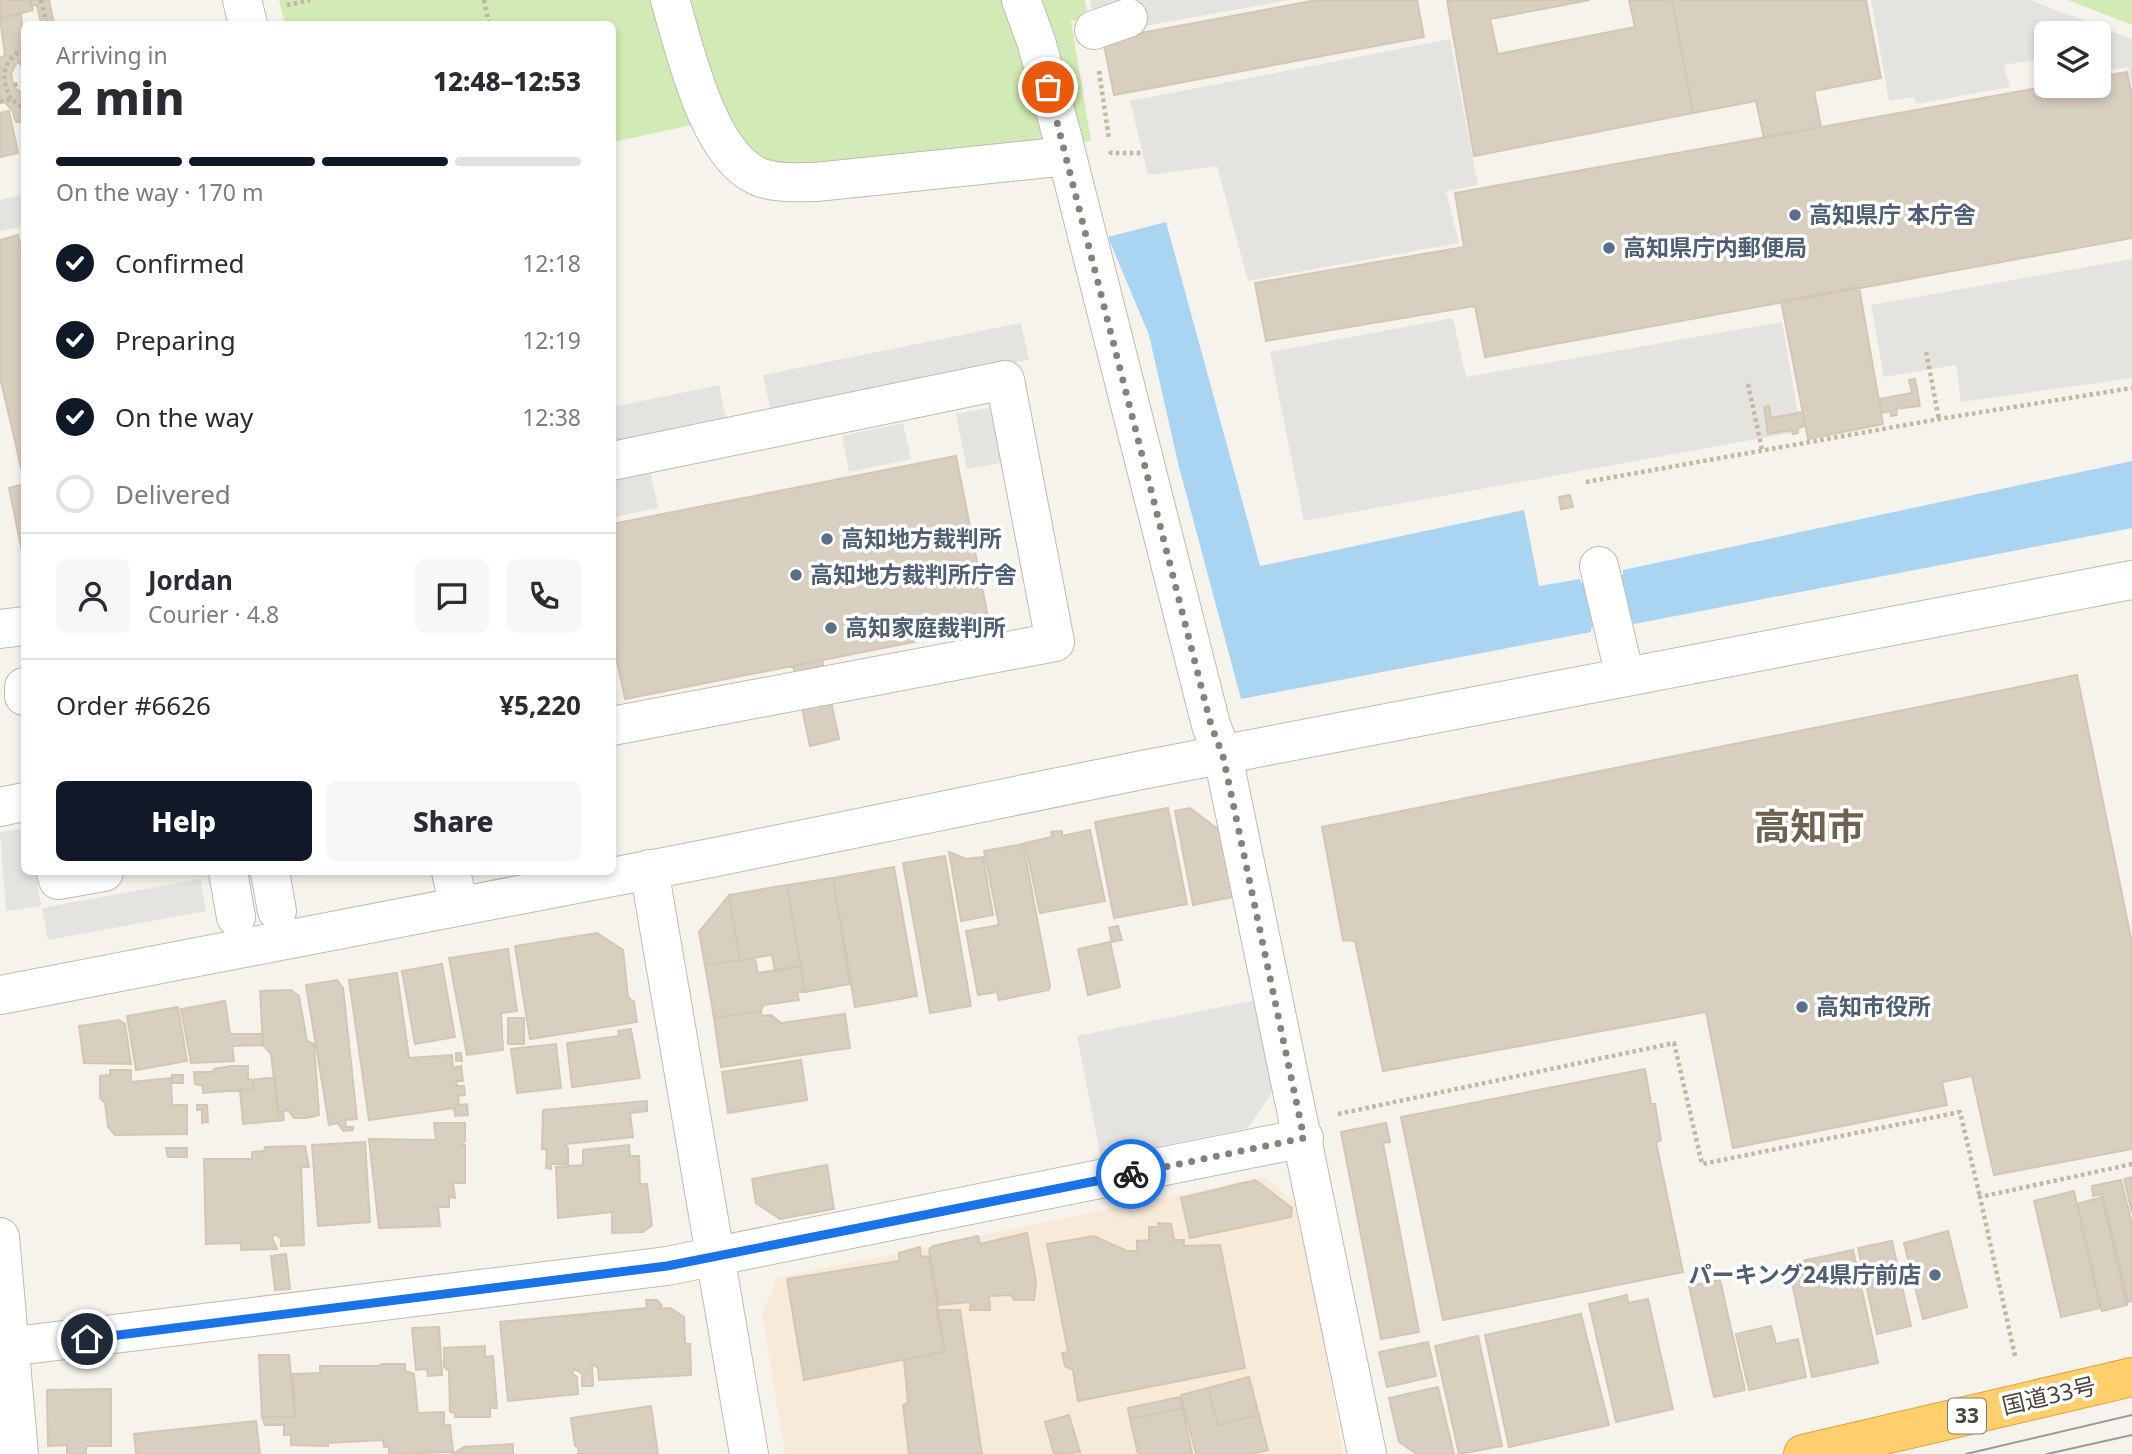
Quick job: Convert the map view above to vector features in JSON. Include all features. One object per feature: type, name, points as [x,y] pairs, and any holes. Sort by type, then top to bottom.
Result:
[{"type":"highway","name":"国道33号","points":[[1803,1454],[2132,1377]]},
{"type":"street","points":[[242,0],[246,21]]},
{"type":"street","points":[[670,0],[706,116],[733,156],[756,176],[787,182],[816,182],[1067,156]]},
{"type":"street","points":[[1021,0],[1036,41],[1067,156],[1207,708],[1223,756],[1304,1138],[1367,1454]]},
{"type":"street","points":[[616,460],[1005,380],[1055,642],[616,725]]},
{"type":"street","points":[[1599,566],[1625,677]]},
{"type":"street","points":[[616,872],[649,869],[2132,580]]},
{"type":"street","points":[[0,629],[21,626]]},
{"type":"street","points":[[0,807],[21,803]]},
{"type":"street","points":[[649,869],[749,1454]]},
{"type":"street","points":[[57,875],[58,880],[87,875]]},
{"type":"street","points":[[229,875],[236,917]]},
{"type":"street","points":[[271,875],[277,911]]},
{"type":"street","points":[[0,995],[455,889],[591,875]]},
{"type":"street","points":[[5,1348],[667,1266],[1304,1138]]},
{"type":"street","points":[[0,1237],[5,1348],[19,1454]]},
{"type":"path","points":[[41,0],[46,21]]},
{"type":"path","points":[[281,6],[310,0]]},
{"type":"path","points":[[484,0],[488,21]]},
{"type":"path","points":[[1111,24],[1111,153],[1142,153]]},
{"type":"path","points":[[21,51],[9,58],[2,74],[3,87],[10,99],[21,107]]},
{"type":"path","points":[[14,85],[21,84]]},
{"type":"path","points":[[0,102],[10,99]]},
{"type":"path","points":[[1926,352],[1939,419]]},
{"type":"path","points":[[1748,384],[1762,450]]},
{"type":"path","points":[[1586,482],[1939,419],[2132,388]]},
{"type":"path","points":[[1337,1114],[1674,1043],[1702,1164],[1960,1112],[2015,1356]]},
{"type":"path","points":[[1980,1197],[2132,1164]]},
{"type":"shaded area","points":[[1090,0],[1290,0],[1104,33],[1095,21]]},
{"type":"shaded area","points":[[1871,0],[2030,0],[2085,21],[2034,21],[2034,60],[2004,65],[2010,87],[1916,104],[1914,97],[1889,101]]},
{"type":"shaded area","points":[[2111,31],[2132,39],[2132,84],[2128,67],[2111,70]]},
{"type":"shaded area","points":[[1450,39],[1478,185],[1446,191],[1459,243],[1248,281],[1217,166],[1148,175],[1130,101]]},
{"type":"shaded area","points":[[21,195],[21,227],[0,231],[0,200]]},
{"type":"shaded area","points":[[2132,259],[2132,378],[1961,402],[1956,365],[1884,377],[1871,305]]},
{"type":"shaded area","points":[[1453,318],[1466,377],[1782,322],[1801,431],[1304,521],[1270,352]]},
{"type":"shaded area","points":[[1021,323],[1029,360],[771,411],[763,375]]},
{"type":"shaded area","points":[[719,385],[727,422],[616,444],[616,406]]},
{"type":"shaded area","points":[[993,407],[1005,462],[967,469],[956,414]]},
{"type":"shaded area","points":[[903,423],[911,459],[849,472],[842,436]]},
{"type":"shaded area","points":[[650,471],[658,508],[616,516],[616,478]]},
{"type":"shaded area","points":[[21,828],[21,875],[36,875],[41,906],[6,911],[0,832]]},
{"type":"shaded area","points":[[200,879],[206,911],[48,940],[42,908]]},
{"type":"shaded area","points":[[1256,1000],[1273,1091],[1248,1128],[1101,1158],[1077,1036]]},
{"type":"shaded area","points":[[1265,1177],[1300,1207],[1343,1454],[785,1454],[762,1314],[777,1278]]},
{"type":"green space","points":[[279,0],[657,0],[697,124],[616,141],[616,21],[284,21]]},
{"type":"green space","points":[[685,0],[1085,0],[1088,15],[1071,21],[1091,141],[793,173],[731,140]]},
{"type":"green space","points":[[2068,0],[2132,0],[2132,25]]},
{"type":"water","points":[[1166,222],[1260,566],[1524,510],[1539,586],[1580,579],[1581,583],[1623,575],[1623,570],[2132,461],[2132,528],[1634,624],[1632,620],[1591,628],[1591,632],[1241,699],[1178,463],[1149,335],[1108,237]]},
{"type":"building","points":[[0,0],[30,0],[33,10],[0,19]]},
{"type":"building","points":[[30,0],[49,0],[53,21],[40,21],[37,5],[31,6]]},
{"type":"building","points":[[1317,0],[1417,0],[1424,37],[1114,95],[1103,40]]},
{"type":"building","points":[[1447,0],[1590,0],[1490,19],[1498,54],[1635,27],[1629,0],[1672,0],[1693,113],[1474,156]]},
{"type":"building","points":[[1672,0],[1866,0],[1881,78],[1814,91],[1821,127],[1764,138],[1756,101],[1693,113]]},
{"type":"building","points":[[21,13],[21,61],[11,74],[14,87],[21,93],[21,122],[16,122],[12,110],[0,97],[0,58],[5,55],[0,19]]},
{"type":"building","name":"高知県庁 本庁舎","points":[[2127,72],[2132,96],[2132,238],[1485,357],[1475,306],[1266,341],[1255,283],[1464,247],[1455,193],[2034,89],[2034,98],[2111,98],[2111,75]]},
{"type":"building","points":[[9,111],[18,153],[0,157],[0,113]]},
{"type":"building","points":[[18,235],[21,248],[21,467],[0,377],[0,240]]},
{"type":"building","points":[[1859,287],[1883,424],[1808,439],[1781,301]]},
{"type":"building","points":[[1915,379],[1920,406],[1896,409],[1897,415],[1891,416],[1890,411],[1881,413],[1879,399],[1912,393],[1909,380]]},
{"type":"building","points":[[1769,406],[1771,418],[1803,412],[1805,426],[1797,428],[1798,433],[1793,434],[1792,430],[1768,434],[1764,407]]},
{"type":"building","name":"高知地方裁判所庁舎","points":[[956,456],[990,627],[625,699],[616,656],[616,523]]},
{"type":"building","points":[[21,485],[21,546],[9,488]]},
{"type":"building","points":[[1570,495],[1573,507],[1561,509],[1559,497]]},
{"type":"building","points":[[822,660],[839,739],[810,746],[793,666]]},
{"type":"building","points":[[2077,675],[2132,943],[2132,1149],[1994,1175],[1972,1076],[1942,1082],[1947,1105],[1733,1148],[1706,1012],[1383,1071],[1355,941],[1343,940],[1322,827]]},
{"type":"building","points":[[1168,808],[1187,904],[1114,918],[1095,822]]},
{"type":"building","points":[[1190,808],[1219,830],[1233,897],[1193,905],[1175,811]]},
{"type":"building","points":[[1090,830],[1105,901],[1040,913],[1025,843],[1052,837],[1051,832],[1062,831],[1062,836]]},
{"type":"building","points":[[1023,844],[1050,986],[1049,990],[999,1000],[997,992],[978,995],[966,931],[999,925],[984,851]]},
{"type":"building","points":[[949,852],[966,859],[983,857],[993,915],[961,921]]},
{"type":"building","points":[[945,856],[971,1006],[930,1013],[903,863]]},
{"type":"building","points":[[894,867],[917,996],[855,1007],[833,878]]},
{"type":"building","points":[[833,878],[850,984],[805,992],[787,885]]},
{"type":"building","points":[[787,885],[801,966],[775,971],[772,955],[740,960],[729,895]]},
{"type":"building","points":[[729,895],[740,960],[705,965],[699,932]]},
{"type":"building","points":[[1118,926],[1122,940],[1112,942],[1109,928]]},
{"type":"building","points":[[597,933],[623,950],[628,997],[634,1002],[637,1022],[530,1039],[515,946]]},
{"type":"building","points":[[1110,942],[1120,987],[1088,995],[1078,949]]},
{"type":"building","points":[[508,949],[517,1011],[501,1013],[503,1050],[467,1055],[449,958]]},
{"type":"building","points":[[755,958],[758,973],[801,966],[805,992],[797,992],[799,1000],[763,1005],[761,1011],[714,1018],[705,965]]},
{"type":"building","points":[[442,964],[455,1037],[415,1044],[402,971]]},
{"type":"building","points":[[397,973],[409,1058],[452,1055],[453,1068],[461,1066],[463,1081],[456,1081],[457,1086],[464,1086],[465,1095],[458,1096],[459,1105],[467,1104],[468,1115],[455,1116],[454,1108],[369,1120],[349,980]]},
{"type":"building","points":[[337,980],[343,988],[357,1119],[345,1120],[346,1127],[353,1127],[353,1130],[343,1131],[338,1123],[329,1125],[306,985]]},
{"type":"building","points":[[291,990],[299,996],[307,1041],[314,1044],[319,1115],[307,1118],[294,1118],[288,1110],[278,1113],[271,1054],[263,1045],[260,991]]},
{"type":"building","points":[[225,1001],[230,1034],[263,1034],[263,1045],[232,1046],[234,1061],[191,1063],[181,1009]]},
{"type":"building","points":[[178,1007],[187,1061],[136,1070],[127,1016]]},
{"type":"building","points":[[761,1011],[762,1016],[771,1015],[781,1023],[845,1014],[850,1048],[721,1067],[714,1018]]},
{"type":"building","points":[[508,1018],[524,1018],[524,1044],[508,1044]]},
{"type":"building","points":[[119,1020],[125,1024],[131,1064],[84,1063],[79,1026]]},
{"type":"building","points":[[631,1029],[640,1078],[572,1087],[567,1043],[619,1036],[618,1031]]},
{"type":"building","points":[[556,1044],[561,1088],[517,1093],[511,1049]]},
{"type":"building","points":[[456,1053],[461,1053],[462,1061],[456,1061]]},
{"type":"building","points":[[801,1060],[807,1100],[728,1113],[722,1072]]},
{"type":"building","points":[[248,1066],[248,1079],[253,1080],[253,1089],[203,1093],[203,1086],[195,1084],[194,1072],[213,1072],[214,1069]]},
{"type":"building","points":[[1645,1069],[1651,1104],[1655,1104],[1661,1140],[1656,1142],[1683,1272],[1443,1320],[1401,1117]]},
{"type":"building","points":[[110,1070],[131,1070],[131,1082],[171,1078],[172,1105],[187,1105],[187,1134],[115,1135],[108,1127],[105,1103],[100,1098],[100,1076],[110,1075]]},
{"type":"building","points":[[172,1075],[183,1075],[183,1083],[172,1083]]},
{"type":"building","points":[[275,1077],[278,1113],[283,1112],[284,1120],[243,1124],[240,1090],[253,1089],[253,1080]]},
{"type":"building","points":[[647,1101],[647,1111],[630,1113],[633,1137],[565,1144],[568,1148],[568,1164],[551,1164],[551,1169],[546,1168],[547,1150],[542,1149],[543,1110]]},
{"type":"building","points":[[197,1105],[207,1105],[208,1122],[202,1123],[202,1110],[197,1110]]},
{"type":"building","points":[[434,1123],[465,1123],[465,1141],[461,1145],[465,1145],[465,1183],[453,1183],[455,1198],[449,1197],[449,1207],[438,1207],[440,1226],[379,1228],[369,1139],[436,1140]]},
{"type":"building","points":[[1386,1123],[1390,1142],[1383,1143],[1419,1332],[1381,1339],[1341,1132]]},
{"type":"building","points":[[365,1142],[370,1222],[318,1226],[312,1145]]},
{"type":"building","points":[[629,1145],[630,1156],[639,1156],[640,1184],[647,1184],[652,1225],[643,1232],[612,1233],[612,1212],[558,1218],[556,1167],[583,1165],[583,1150]]},
{"type":"building","points":[[305,1146],[309,1167],[301,1167],[304,1245],[281,1246],[281,1239],[275,1234],[272,1238],[277,1249],[241,1250],[241,1243],[206,1244],[204,1159],[252,1159],[252,1152],[264,1151],[265,1147]]},
{"type":"building","points":[[166,1148],[187,1148],[187,1157],[168,1157]]},
{"type":"building","points":[[827,1165],[834,1209],[780,1219],[756,1203],[752,1179]]},
{"type":"building","points":[[2132,1177],[2132,1213],[2124,1179]]},
{"type":"building","points":[[1255,1180],[1292,1208],[1291,1217],[1190,1238],[1181,1198]]},
{"type":"building","points":[[2121,1180],[2132,1224],[2132,1301],[2128,1302],[2102,1194],[2093,1196],[2092,1186]]},
{"type":"building","points":[[2074,1191],[2100,1308],[2061,1317],[2034,1201]]},
{"type":"building","points":[[2102,1197],[2127,1305],[2102,1311],[2077,1204]]},
{"type":"building","points":[[1158,1223],[1171,1224],[1174,1240],[1184,1240],[1184,1246],[1220,1245],[1245,1368],[1078,1401],[1073,1370],[1065,1366],[1062,1353],[1068,1352],[1047,1244],[1094,1236],[1127,1251],[1137,1251],[1137,1241],[1149,1240],[1149,1227],[1159,1227]]},
{"type":"building","name":"パーキング24県庁前店","points":[[1948,1231],[1967,1307],[1923,1319],[1904,1243]]},
{"type":"building","points":[[1027,1233],[1036,1282],[1034,1300],[1014,1300],[1011,1295],[989,1296],[990,1310],[970,1310],[971,1302],[939,1305],[929,1250],[933,1246],[978,1236],[980,1244]]},
{"type":"building","points":[[1892,1241],[1911,1326],[1877,1334],[1858,1248]]},
{"type":"building","points":[[920,1247],[921,1256],[929,1257],[945,1351],[804,1380],[787,1279],[899,1261],[899,1253]]},
{"type":"building","points":[[1853,1250],[1878,1363],[1812,1377],[1788,1264]]},
{"type":"building","points":[[286,1254],[290,1289],[275,1290],[271,1256]]},
{"type":"building","points":[[1720,1280],[1745,1390],[1714,1397],[1689,1286]]},
{"type":"building","points":[[1627,1295],[1628,1303],[1648,1299],[1673,1409],[1616,1422],[1589,1304]]},
{"type":"building","points":[[646,1300],[657,1300],[662,1306],[659,1309],[670,1308],[684,1317],[685,1344],[690,1344],[691,1375],[599,1380],[598,1368],[592,1364],[593,1386],[582,1386],[582,1374],[575,1369],[572,1373],[577,1377],[578,1394],[508,1401],[500,1322],[647,1308]]},
{"type":"building","points":[[936,1310],[960,1310],[982,1454],[909,1454],[903,1405],[908,1403],[904,1360],[945,1351]]},
{"type":"building","points":[[1581,1314],[1609,1425],[1509,1447],[1485,1335]]},
{"type":"building","points":[[1771,1326],[1776,1344],[1798,1339],[1806,1377],[1749,1390],[1736,1334]]},
{"type":"building","points":[[439,1327],[442,1375],[428,1376],[427,1369],[416,1370],[412,1328]]},
{"type":"building","points":[[1478,1336],[1502,1446],[1459,1454],[1435,1346]]},
{"type":"building","points":[[1428,1342],[1436,1376],[1387,1387],[1379,1352]]},
{"type":"building","points":[[485,1346],[485,1357],[493,1356],[497,1408],[490,1408],[490,1417],[455,1417],[455,1413],[450,1412],[449,1371],[444,1367],[444,1348]]},
{"type":"building","points":[[259,1355],[289,1355],[295,1416],[262,1417]]},
{"type":"building","points":[[405,1364],[405,1371],[414,1374],[418,1413],[444,1412],[444,1425],[450,1425],[453,1452],[389,1454],[389,1447],[384,1447],[383,1440],[328,1443],[328,1446],[291,1445],[291,1435],[284,1435],[284,1425],[265,1425],[262,1417],[295,1416],[293,1374],[320,1373],[320,1366]]},
{"type":"building","points":[[1249,1377],[1259,1415],[1218,1425],[1208,1388]]},
{"type":"building","points":[[1438,1387],[1454,1454],[1417,1454],[1399,1442],[1389,1398]]},
{"type":"building","points":[[1208,1388],[1218,1425],[1259,1415],[1268,1450],[1253,1454],[1196,1454],[1181,1395]]},
{"type":"building","points":[[111,1389],[111,1446],[86,1446],[86,1454],[67,1454],[67,1445],[48,1446],[47,1390]]},
{"type":"building","points":[[1180,1397],[1183,1408],[1130,1419],[1128,1408]]},
{"type":"building","points":[[651,1406],[658,1454],[579,1454],[578,1447],[575,1446],[571,1418]]},
{"type":"building","points":[[1183,1408],[1192,1454],[1138,1454],[1130,1419]]},
{"type":"building","points":[[1069,1415],[1080,1452],[1054,1454],[1045,1422]]},
{"type":"building","points":[[256,1421],[260,1454],[136,1454],[134,1434]]},
{"type":"building","points":[[513,1444],[513,1454],[453,1454],[464,1447]]},
{"type":"tram line","points":[[1966,1454],[2132,1415]]},
{"type":"tram line","points":[[2047,1454],[2132,1435]]},
{"type":"way so far","points":[[1048,87],[1211,725],[1223,756],[1304,1138],[1131,1174]]},
{"type":"place","name":"高知県庁 本庁舎","points":[[1795,215]]},
{"type":"place","name":"高知県庁内郵便局","points":[[1609,248]]},
{"type":"place","name":"高知地方裁判所","points":[[827,539]]},
{"type":"place","name":"高知地方裁判所庁舎","points":[[796,575]]},
{"type":"place","name":"高知家庭裁判所","points":[[831,628]]},
{"type":"place","name":"高知市役所","points":[[1802,1007]]},
{"type":"place","name":"パーキング24県庁前店","points":[[1935,1275]]},
{"type":"district","name":"高知市","points":[[1809,827]]},
{"type":"route","points":[[87,1339],[667,1266],[1131,1174]]}]
